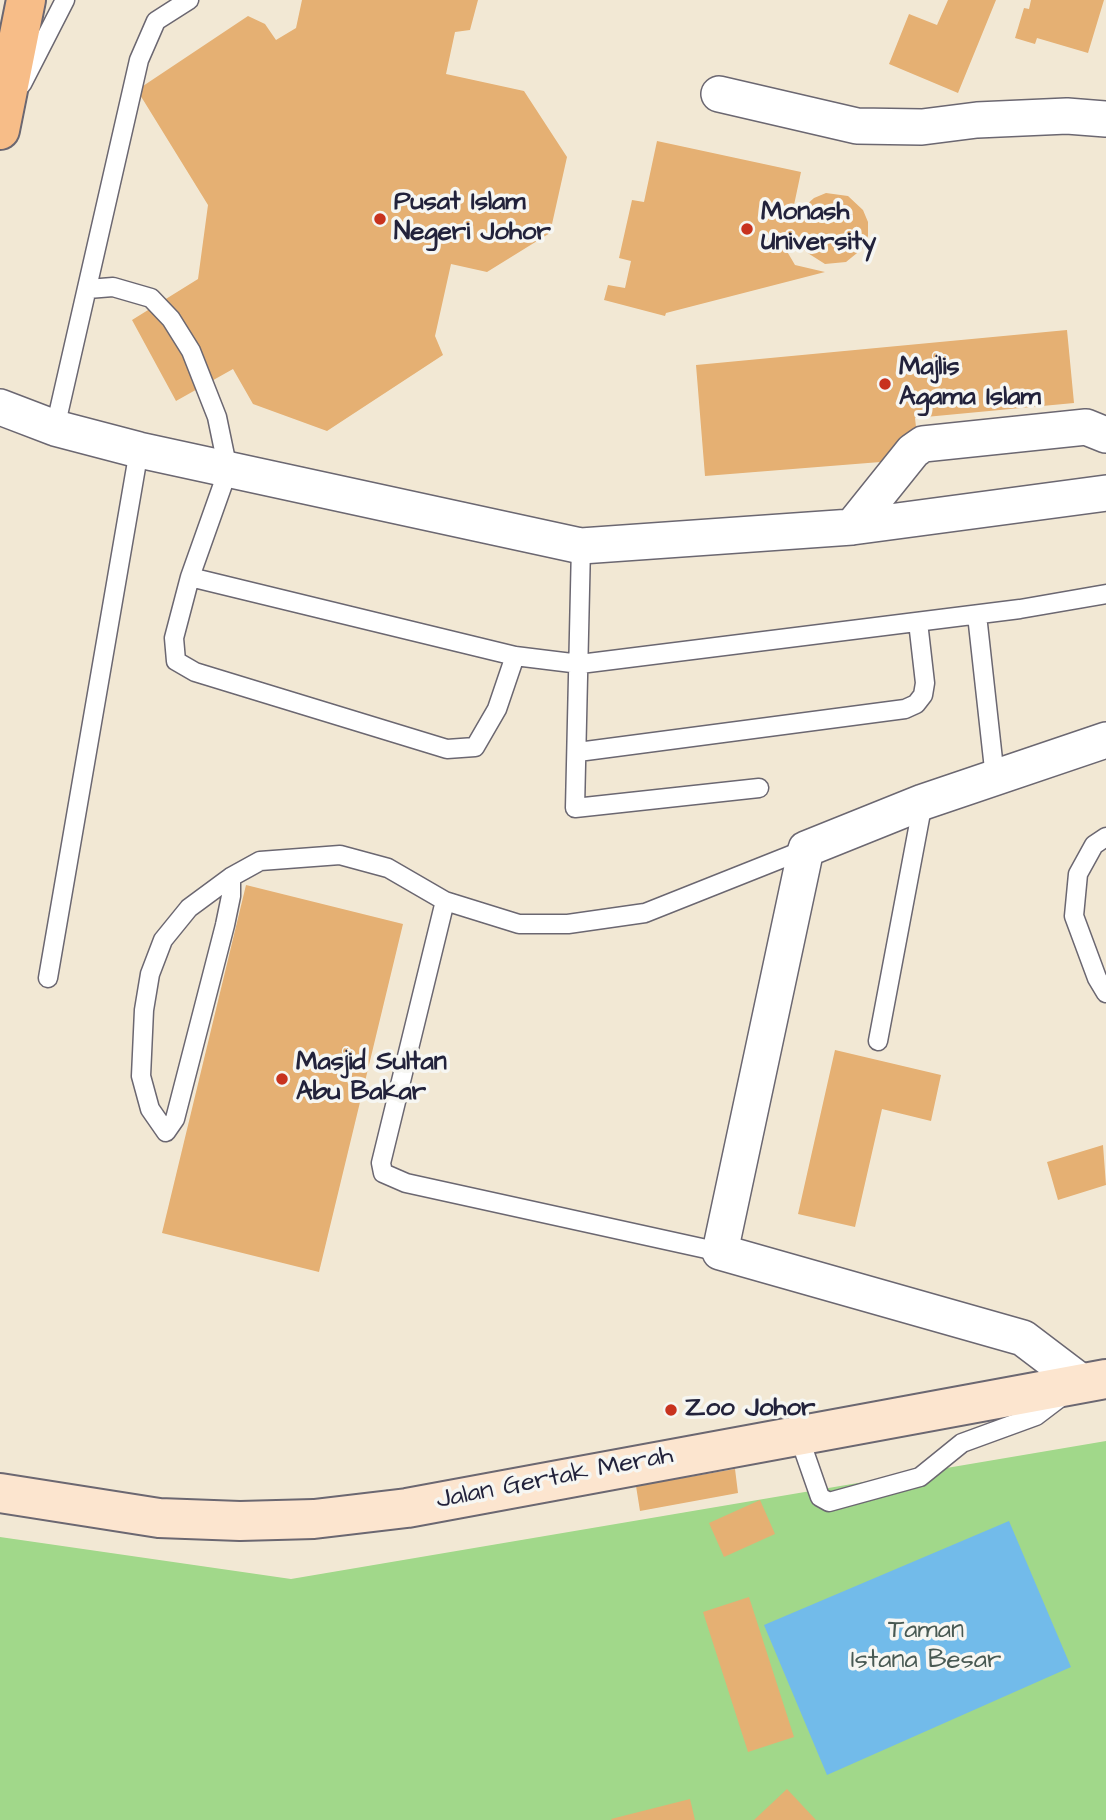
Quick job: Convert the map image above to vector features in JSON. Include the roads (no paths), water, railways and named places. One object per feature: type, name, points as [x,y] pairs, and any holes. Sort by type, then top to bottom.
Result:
[{"type":"main road","points":[[1,127],[26,0]]},
{"type":"main road","name":"Jalan Gertak Merah","points":[[0,1493],[159,1518],[240,1521],[314,1519],[407,1508],[1093,1380]]},
{"type":"street","points":[[719,94],[857,125],[922,127],[978,120],[1067,116],[1106,119]]},
{"type":"street","points":[[0,407],[55,428],[139,450],[581,546],[852,527],[1106,493]]},
{"type":"street","points":[[852,527],[913,451],[923,444],[1086,427],[1106,435]]},
{"type":"street","points":[[1093,1380],[1023,1338],[720,1252],[806,849],[923,802],[1106,740]]},
{"type":"lane","points":[[1,127],[65,0]]},
{"type":"lane","points":[[55,428],[138,60],[156,21],[189,0]]},
{"type":"lane","points":[[88,289],[114,287],[140,292],[151,298],[171,319],[191,351],[222,433],[228,470],[190,577],[174,638],[176,661],[195,672],[447,749],[475,747],[496,709],[515,656]]},
{"type":"lane","points":[[48,978],[139,450]]},
{"type":"lane","points":[[581,546],[575,808],[759,788]]},
{"type":"lane","points":[[190,577],[515,656],[580,664],[977,615],[1106,594]]},
{"type":"lane","points":[[977,615],[995,778]]},
{"type":"lane","points":[[578,752],[905,709],[916,704],[923,695],[925,683],[918,622]]},
{"type":"lane","points":[[878,1041],[923,802]]},
{"type":"lane","points":[[1106,837],[1094,845],[1078,874],[1074,916],[1097,978],[1106,993]]},
{"type":"lane","points":[[230,877],[231,896],[225,925],[175,1119],[166,1132],[150,1109],[141,1076],[144,1010],[150,974],[163,940],[190,908],[230,877],[260,861],[340,855],[388,868],[446,901],[519,924],[568,923],[645,913],[806,849]]},
{"type":"lane","points":[[446,901],[381,1163],[383,1173],[406,1183],[720,1252]]},
{"type":"lane","points":[[797,1434],[820,1497],[829,1502],[920,1477],[962,1443],[1037,1416],[1093,1380]]},
{"type":"water","points":[[1009,1521],[1071,1667],[827,1775],[764,1625]]},
{"type":"place","name":"Pusat Islam Negeri Johor","points":[[380,219]]},
{"type":"place","name":"Monash University","points":[[747,229]]},
{"type":"place","name":"Majlis Agama Islam","points":[[885,384]]},
{"type":"place","name":"Masjid Sultan Abu Bakar","points":[[282,1079]]},
{"type":"place","name":"Zoo Johor","points":[[671,1410]]},
{"type":"park label","name":"Taman Istana Besar","points":[[926,1647]]}]
